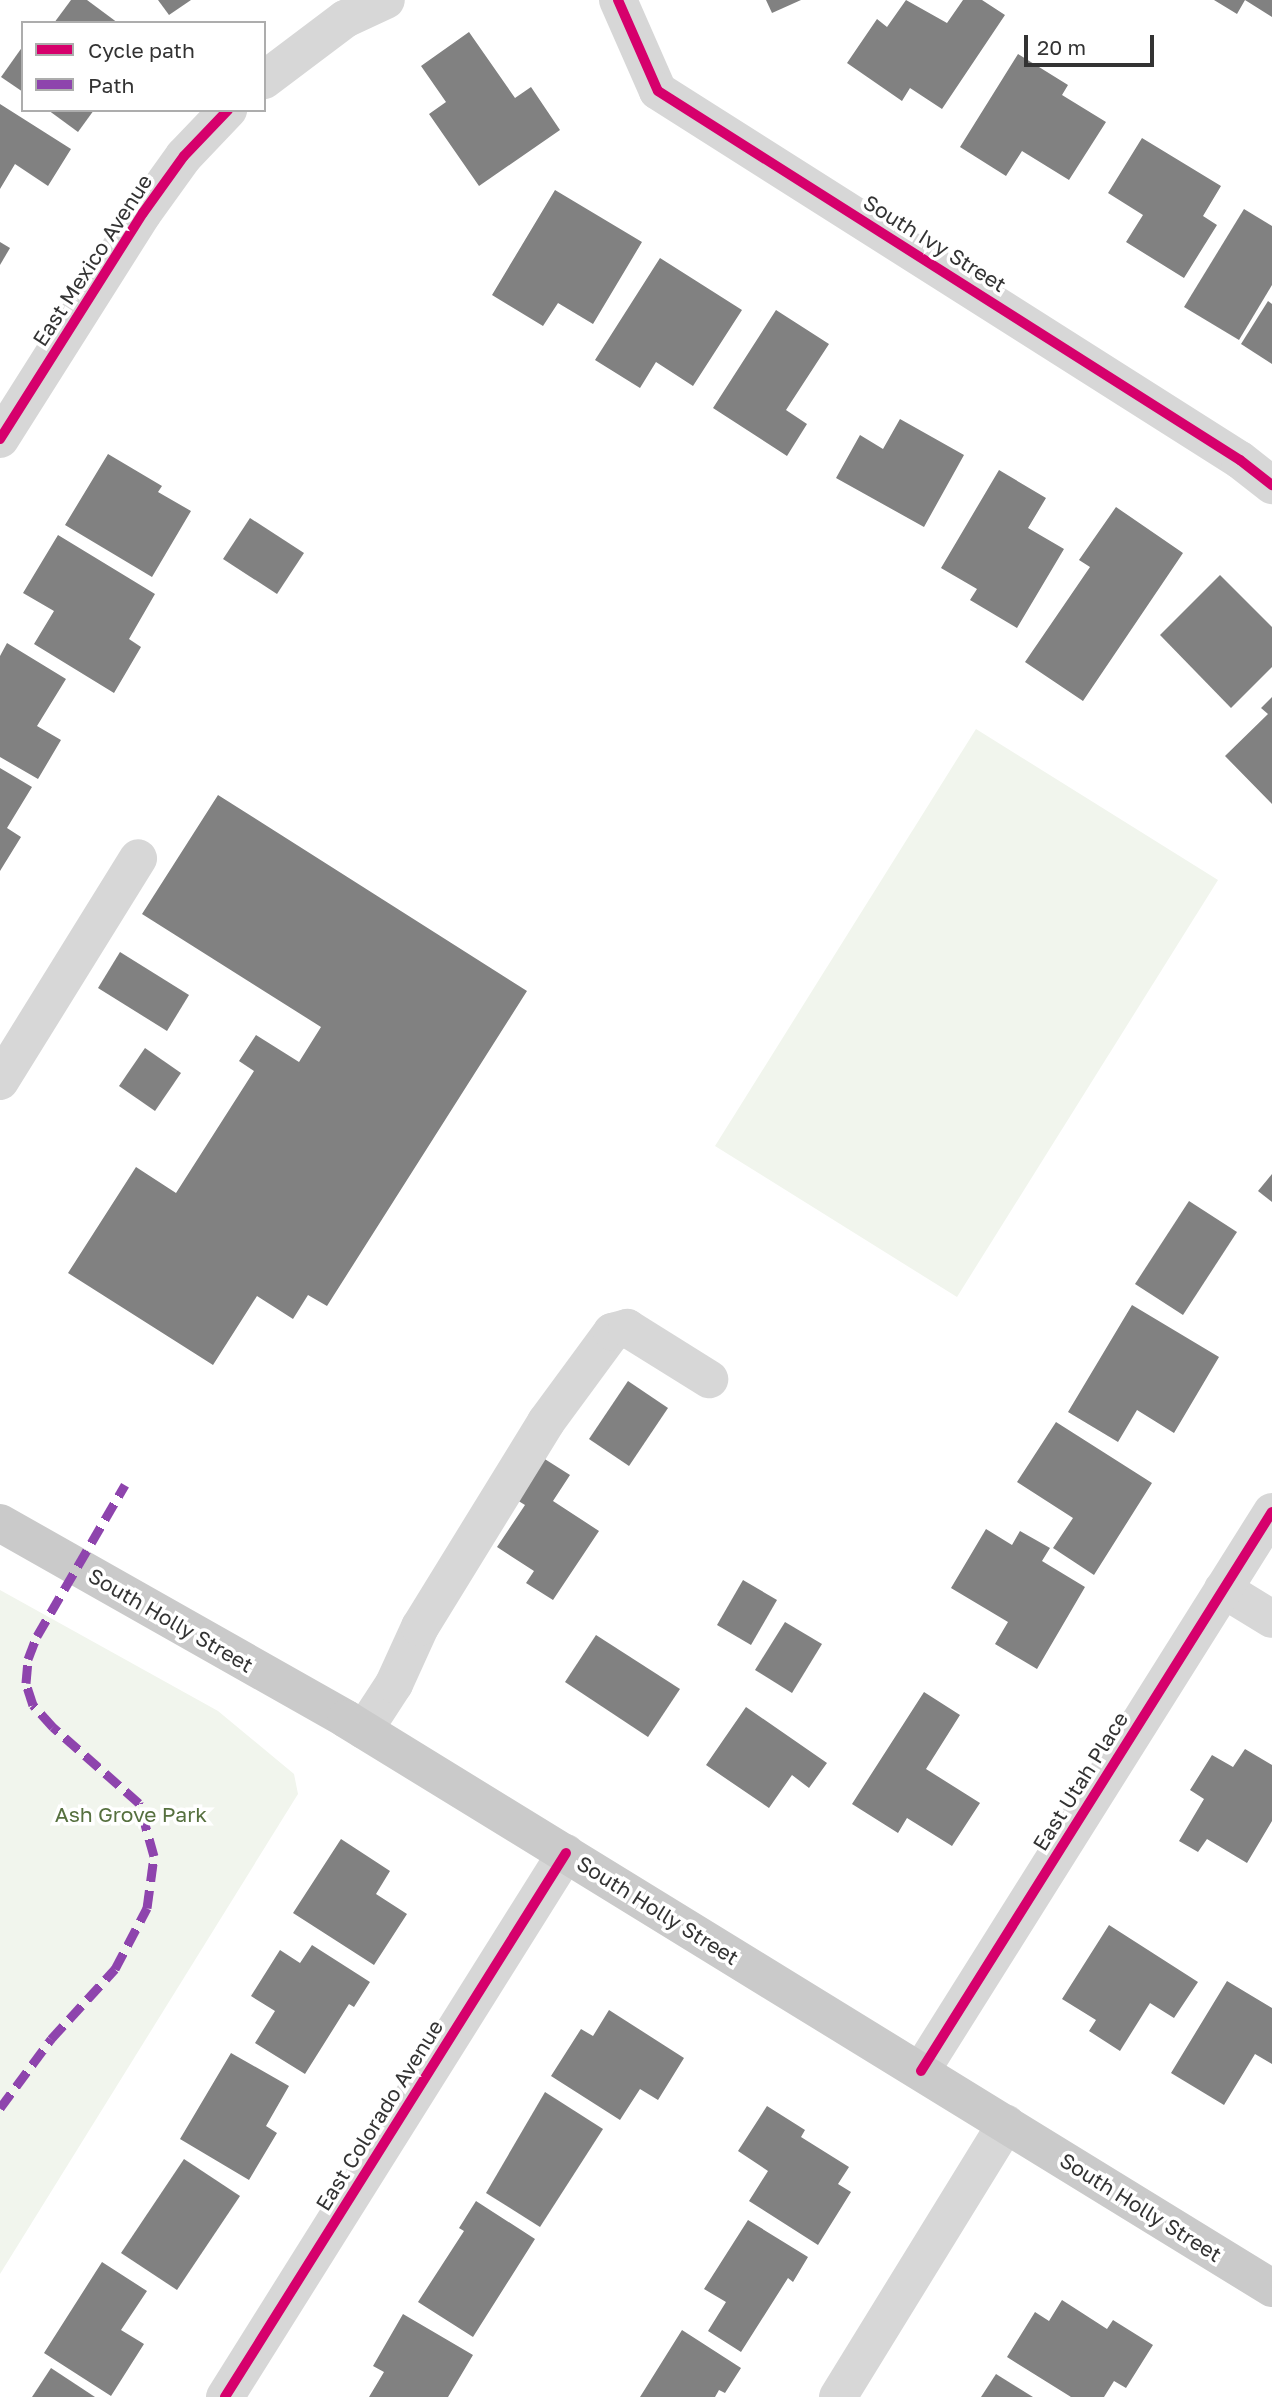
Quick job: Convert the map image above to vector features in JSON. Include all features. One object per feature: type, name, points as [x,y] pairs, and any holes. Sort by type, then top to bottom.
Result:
[{"type":"main road","name":"South Holly Street","points":[[0,1523],[364,1730],[1272,2288]]},
{"type":"street","points":[[266,78],[345,19],[386,0]]},
{"type":"street","name":"South Ivy Street","points":[[618,0],[658,91],[1240,460],[1272,485]]},
{"type":"street","name":"East Mexico Avenue","points":[[0,439],[143,213],[184,156],[226,112]]},
{"type":"street","points":[[0,1081],[138,858]]},
{"type":"street","points":[[364,1730],[394,1684],[420,1627],[545,1422],[612,1332],[627,1328],[709,1379]]},
{"type":"street","name":"East Utah Place","points":[[921,2071],[1272,1511]]},
{"type":"street","points":[[1223,1589],[1272,1619]]},
{"type":"street","name":"East Colorado Avenue","points":[[225,2397],[566,1853]]},
{"type":"street","points":[[838,2397],[1006,2124]]},
{"type":"green space","points":[[976,729],[1218,880],[957,1297],[715,1146]]},
{"type":"green space","name":"Ash Grove Park","points":[[0,1590],[218,1711],[294,1774],[298,1794],[0,2274]]},
{"type":"building","points":[[71,0],[87,0],[115,21],[55,21]]},
{"type":"building","points":[[158,0],[191,0],[169,15]]},
{"type":"building","points":[[766,0],[801,0],[772,13]]},
{"type":"building","points":[[906,0],[947,23],[963,0],[982,0],[1005,15],[942,109],[910,88],[902,101],[847,63],[877,19],[887,27]]},
{"type":"building","points":[[1214,0],[1245,0],[1237,14]]},
{"type":"building","points":[[1245,0],[1272,0],[1272,17]]},
{"type":"building","points":[[469,32],[515,98],[531,87],[560,130],[479,186],[429,114],[446,102],[421,66]]},
{"type":"building","points":[[21,49],[21,91],[1,77]]},
{"type":"building","points":[[1018,54],[1068,85],[1062,95],[1106,122],[1069,180],[1022,151],[1006,176],[960,147]]},
{"type":"building","points":[[0,104],[71,149],[48,186],[15,164],[0,189]]},
{"type":"building","points":[[51,112],[93,112],[78,132]]},
{"type":"building","points":[[1142,138],[1221,186],[1203,216],[1217,225],[1184,278],[1126,242],[1143,215],[1108,193]]},
{"type":"building","points":[[555,190],[642,242],[593,324],[558,303],[543,326],[492,295]]},
{"type":"building","points":[[1244,209],[1272,226],[1272,285],[1239,340],[1184,307]]},
{"type":"building","points":[[0,242],[10,248],[0,265]]},
{"type":"building","points":[[660,258],[742,310],[693,386],[656,362],[640,388],[595,360]]},
{"type":"building","points":[[1268,301],[1272,304],[1272,364],[1241,344]]},
{"type":"building","points":[[776,310],[829,344],[786,410],[807,424],[787,456],[713,408]]},
{"type":"building","points":[[900,419],[964,455],[924,527],[836,478],[860,435],[883,449]]},
{"type":"building","points":[[108,454],[162,486],[158,492],[191,511],[152,577],[65,525]]},
{"type":"building","points":[[999,470],[1046,498],[1028,528],[1064,549],[1017,628],[970,600],[977,589],[941,568]]},
{"type":"building","points":[[1116,507],[1183,553],[1083,701],[1025,662],[1090,567],[1079,560]]},
{"type":"building","points":[[250,518],[304,553],[277,594],[223,559]]},
{"type":"building","points":[[58,535],[155,594],[129,639],[141,647],[114,693],[34,644],[54,611],[23,593]]},
{"type":"building","points":[[1220,575],[1272,627],[1272,667],[1231,708],[1160,635]]},
{"type":"building","points":[[7,643],[66,679],[37,726],[61,740],[38,779],[0,757],[0,656]]},
{"type":"building","points":[[1272,697],[1272,804],[1225,756],[1268,714],[1261,708]]},
{"type":"building","points":[[0,768],[32,787],[7,828],[21,837],[0,871]]},
{"type":"building","points":[[218,795],[527,991],[327,1306],[308,1295],[293,1319],[257,1296],[213,1365],[68,1273],[136,1167],[176,1193],[254,1071],[239,1061],[256,1035],[299,1062],[321,1027],[142,914]]},
{"type":"building","points":[[120,952],[189,995],[167,1031],[98,988]]},
{"type":"building","points":[[145,1048],[181,1073],[155,1111],[119,1086]]},
{"type":"building","points":[[1272,1174],[1272,1202],[1258,1191]]},
{"type":"building","points":[[1189,1201],[1237,1232],[1183,1315],[1135,1284]]},
{"type":"building","points":[[1132,1305],[1219,1357],[1174,1433],[1137,1410],[1118,1442],[1068,1412]]},
{"type":"building","points":[[628,1381],[668,1408],[629,1466],[589,1439]]},
{"type":"building","points":[[1056,1422],[1152,1483],[1094,1575],[1053,1548],[1073,1518],[1017,1482]]},
{"type":"building","points":[[540,1456],[570,1475],[553,1501],[599,1531],[553,1600],[526,1583],[534,1571],[497,1547],[525,1505],[512,1497]]},
{"type":"building","points":[[986,1529],[1012,1545],[1020,1531],[1050,1548],[1042,1561],[1085,1587],[1037,1669],[995,1644],[1008,1622],[951,1588]]},
{"type":"building","points":[[743,1580],[777,1600],[751,1645],[717,1625]]},
{"type":"building","points":[[785,1622],[822,1644],[792,1693],[755,1670]]},
{"type":"building","points":[[596,1635],[680,1689],[648,1737],[565,1682]]},
{"type":"building","points":[[924,1692],[960,1715],[926,1769],[980,1803],[952,1846],[907,1818],[898,1833],[852,1804]]},
{"type":"building","points":[[746,1707],[827,1763],[809,1788],[792,1775],[769,1808],[706,1765]]},
{"type":"building","points":[[1245,1749],[1272,1765],[1272,1821],[1247,1863],[1207,1839],[1198,1852],[1179,1841],[1204,1799],[1190,1790],[1212,1755],[1233,1767]]},
{"type":"building","points":[[341,1839],[390,1871],[376,1894],[407,1914],[374,1965],[293,1913]]},
{"type":"building","points":[[1109,1925],[1198,1982],[1174,2018],[1150,2003],[1120,2051],[1089,2031],[1096,2020],[1062,1999]]},
{"type":"building","points":[[312,1945],[370,1982],[354,2007],[349,2004],[305,2074],[255,2043],[275,2011],[251,1996],[280,1950],[300,1963]]},
{"type":"building","points":[[1227,1981],[1272,2008],[1272,2064],[1255,2054],[1224,2105],[1171,2073]]},
{"type":"building","points":[[609,2010],[684,2058],[658,2100],[640,2089],[620,2120],[551,2076],[581,2029],[593,2036]]},
{"type":"building","points":[[231,2053],[289,2086],[266,2126],[277,2133],[249,2180],[180,2139]]},
{"type":"building","points":[[545,2092],[603,2129],[540,2227],[486,2193]]},
{"type":"building","points":[[767,2106],[805,2130],[801,2137],[849,2167],[838,2184],[851,2192],[818,2245],[749,2201],[768,2171],[738,2151]]},
{"type":"building","points":[[184,2159],[240,2196],[177,2290],[121,2253]]},
{"type":"building","points":[[476,2201],[535,2239],[473,2337],[418,2302],[464,2231],[459,2228]]},
{"type":"building","points":[[748,2220],[808,2257],[793,2282],[788,2278],[741,2352],[708,2331],[726,2302],[704,2289]]},
{"type":"building","points":[[102,2262],[147,2291],[121,2330],[144,2344],[111,2396],[44,2353]]},
{"type":"building","points":[[1062,2300],[1107,2329],[1113,2320],[1153,2345],[1126,2388],[1114,2381],[1104,2397],[1071,2397],[1007,2357],[1035,2312],[1049,2321]]},
{"type":"building","points":[[403,2314],[473,2355],[448,2397],[369,2397],[384,2372],[373,2366]]},
{"type":"building","points":[[682,2330],[741,2368],[725,2393],[719,2390],[715,2397],[640,2397]]},
{"type":"building","points":[[51,2368],[95,2397],[32,2397]]},
{"type":"building","points":[[996,2374],[1033,2397],[981,2397]]},
{"type":"marked path","points":[[0,2108],[51,2039],[115,1969],[147,1908],[154,1856],[139,1803],[53,1727],[33,1705],[26,1683],[28,1659],[37,1636],[125,1485]]},
{"type":"cycle path","points":[[618,0],[658,91],[1240,460],[1272,485]]},
{"type":"cycle path","points":[[0,439],[143,213],[184,156],[226,112]]},
{"type":"cycle path","points":[[921,2071],[1272,1512]]},
{"type":"cycle path","points":[[225,2397],[566,1853]]}]
